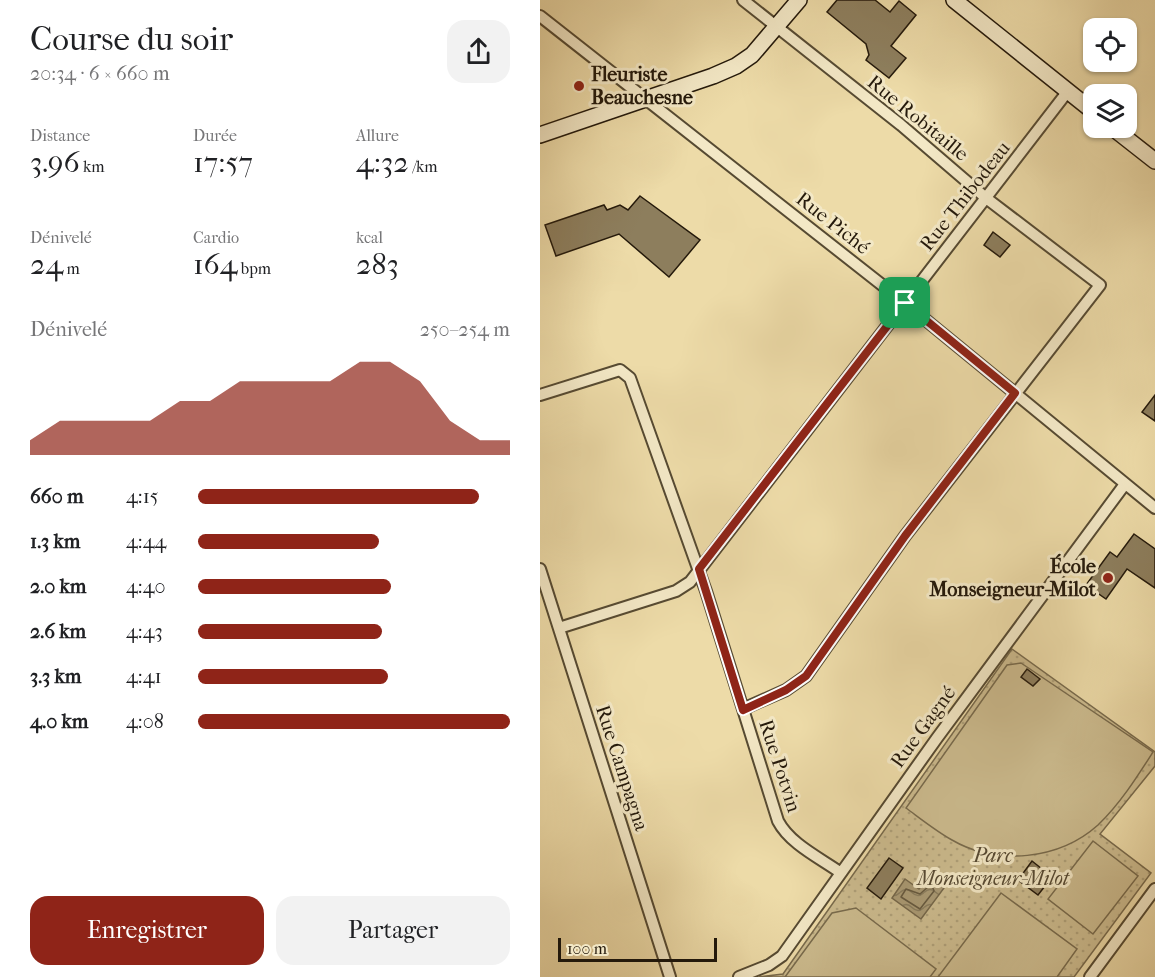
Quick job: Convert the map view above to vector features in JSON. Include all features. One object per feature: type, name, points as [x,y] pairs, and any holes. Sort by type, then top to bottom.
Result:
[{"type":"main road","points":[[540,135],[736,66],[752,55],[799,0]]},
{"type":"main road","points":[[954,0],[1083,103]]},
{"type":"main road","points":[[1126,138],[1155,161]]},
{"type":"street","name":"Rue Robitaille","points":[[743,0],[901,126],[986,198],[1100,285],[1015,393]]},
{"type":"street","name":"Rue Piché","points":[[540,16],[905,303],[1155,508]]},
{"type":"street","name":"Rue Thibodeau","points":[[559,628],[675,591],[690,582],[1068,91]]},
{"type":"street","name":"Rue Potvin","points":[[540,395],[620,370],[630,378],[699,569],[778,820],[784,832],[841,873]]},
{"type":"street","points":[[743,710],[786,690],[806,676],[905,536],[1015,393]]},
{"type":"street","name":"Rue Gagné","points":[[739,977],[769,965],[782,956],[930,747],[1125,484]]},
{"type":"street","name":"Rue Campagna","points":[[540,570],[670,977]]},
{"type":"street","points":[[1090,977],[1154,892]]},
{"type":"green space","name":"Parc Monseigneur-Milot","points":[[1012,649],[1155,752],[1155,766],[1100,834],[1151,873],[1074,977],[759,977],[783,974]]},
{"type":"green space","points":[[1021,663],[1153,752],[1114,808],[1098,825],[1082,837],[1047,852],[1008,856],[988,854],[952,840],[906,808],[1007,665]]},
{"type":"green space","points":[[1093,841],[1138,876],[1093,934],[1048,899]]},
{"type":"green space","points":[[1001,893],[1077,949],[1057,977],[938,977]]},
{"type":"green space","points":[[856,908],[936,969],[930,977],[785,977],[832,913]]},
{"type":"water","points":[[928,877],[944,888],[921,919],[892,898],[905,879],[919,889]]},
{"type":"building","points":[[837,0],[875,0],[890,12],[899,1],[916,15],[891,46],[906,58],[889,78],[866,60],[869,55],[866,44],[827,12]]},
{"type":"building","points":[[640,196],[700,240],[669,277],[619,234],[556,256],[545,225],[604,205],[607,210],[620,205],[628,210]]},
{"type":"building","points":[[993,232],[1010,245],[1000,257],[984,245]]},
{"type":"building","points":[[1155,395],[1155,421],[1142,412]]},
{"type":"building","points":[[1134,534],[1155,549],[1155,588],[1127,569],[1106,599],[1086,585],[1110,552],[1117,557]]},
{"type":"building","points":[[1027,669],[1040,679],[1033,686],[1021,677]]},
{"type":"building","points":[[889,858],[903,868],[881,899],[867,888]]},
{"type":"building","points":[[1032,861],[1052,877],[1038,895],[1018,880]]},
{"type":"place","name":"Fleuriste Beauchesne","points":[[579,86]]},
{"type":"place","name":"École Monseigneur-Milot","points":[[1108,578]]},
{"type":"route","points":[[905,303],[1015,393],[905,536],[806,676],[786,690],[743,710],[699,569],[905,303]]}]
